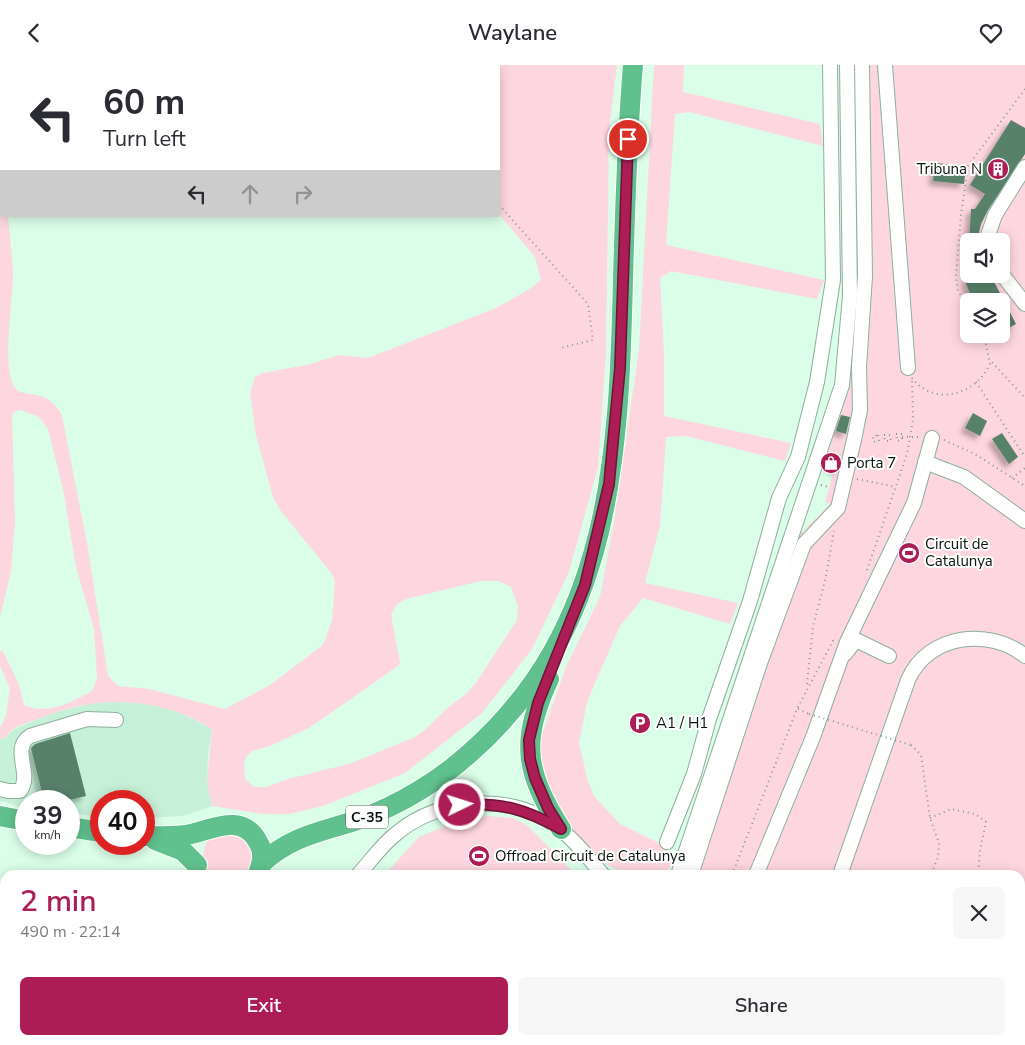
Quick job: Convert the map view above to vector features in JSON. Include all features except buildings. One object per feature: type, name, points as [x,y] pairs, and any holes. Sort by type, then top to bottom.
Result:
[{"type":"highway","name":"C-35","points":[[261,870],[282,846],[316,832],[362,819],[384,809],[433,781],[468,755],[490,735],[530,690],[548,663],[571,620],[591,562],[604,511],[613,457],[620,368],[628,122],[633,65]]},
{"type":"highway","points":[[561,829],[548,808],[535,778],[530,759],[529,740],[538,703],[571,620]]},
{"type":"highway","points":[[0,816],[15,819]]},
{"type":"highway","name":"C-35","points":[[155,836],[182,835],[228,824],[239,825],[249,830],[277,834],[316,832]]},
{"type":"highway","name":"C-35","points":[[199,870],[198,845],[212,829]]},
{"type":"highway","name":"C-35","points":[[249,830],[259,842],[262,853],[260,870]]},
{"type":"highway","name":"C-35","points":[[155,840],[164,842],[190,856],[199,870]]},
{"type":"street","points":[[667,842],[694,774],[709,719],[750,601],[779,498],[798,457],[817,382],[833,280],[830,65]]},
{"type":"street","points":[[680,870],[708,779],[842,385],[850,296],[847,65]]},
{"type":"street","points":[[693,870],[760,663],[804,544],[838,508],[854,440],[860,410],[859,367],[865,275],[862,65]]},
{"type":"street","points":[[885,65],[908,368]]},
{"type":"street","points":[[989,233],[996,215],[1025,167]]},
{"type":"street","points":[[1009,283],[1025,304]]},
{"type":"street","points":[[758,870],[812,737],[838,662],[914,503],[932,438]]},
{"type":"street","points":[[925,462],[964,477],[1025,521]]},
{"type":"street","points":[[842,870],[908,679],[916,666],[942,645],[971,638],[985,638],[1000,642],[1025,656]]},
{"type":"street","points":[[838,662],[856,640],[889,656]]},
{"type":"street","points":[[0,789],[20,791],[24,786],[22,746],[24,740],[30,736],[87,719],[116,720]]},
{"type":"street","points":[[694,774],[708,779]]},
{"type":"street","points":[[363,870],[397,832],[439,810],[483,803],[502,805],[528,812],[561,829],[598,870]]},
{"type":"path","points":[[960,294],[956,277],[961,215],[968,167],[1025,89]]},
{"type":"path","points":[[500,206],[588,304],[593,340],[560,348]]},
{"type":"path","points":[[986,343],[991,361],[1025,398]]},
{"type":"path","points":[[866,571],[896,487],[910,436],[914,398],[911,376],[925,390],[944,395],[962,391],[976,383],[991,361]]},
{"type":"path","points":[[976,383],[1025,457]]},
{"type":"path","points":[[878,438],[891,441],[890,437],[902,434],[902,437],[932,438],[959,446],[1025,486]]},
{"type":"path","points":[[1012,478],[1025,468]]},
{"type":"path","points":[[852,478],[896,487]]},
{"type":"path","points":[[807,686],[812,626],[825,581],[838,508]]},
{"type":"path","points":[[734,870],[797,709],[807,686],[835,637]]},
{"type":"path","points":[[797,709],[911,745],[921,755],[930,818],[939,843],[938,857],[933,870]]},
{"type":"path","points":[[930,818],[951,809],[975,814],[986,822],[978,870]]},
{"type":"shaded area","points":[[500,65],[617,65],[609,130],[606,352],[598,467],[569,572],[532,649],[482,713],[405,773],[323,806],[289,814],[263,814],[212,806],[207,781],[212,729],[172,710],[129,702],[86,705],[64,710],[22,725],[11,731],[6,737],[0,739],[0,727],[6,716],[10,688],[0,666],[0,651],[3,651],[19,685],[24,705],[32,708],[50,708],[68,703],[92,691],[97,679],[94,629],[76,567],[63,489],[48,429],[39,417],[21,410],[14,412],[12,416],[15,522],[11,571],[0,617],[0,217],[8,217],[13,274],[8,351],[11,379],[15,388],[19,391],[49,400],[62,415],[88,549],[108,676],[118,686],[149,689],[225,709],[270,685],[323,645],[332,621],[335,580],[280,510],[273,497],[256,435],[250,393],[255,377],[262,373],[307,365],[339,355],[368,358],[496,308],[528,290],[541,280],[535,257],[500,215]],"holes":[[[481,581],[498,581],[511,587],[518,606],[517,620],[476,683],[466,694],[415,737],[352,763],[288,779],[267,787],[254,787],[245,779],[244,764],[246,757],[252,751],[270,746],[309,728],[398,666],[400,663],[391,615],[397,604],[406,599]]]},
{"type":"shaded area","points":[[654,65],[684,65],[683,92],[820,124],[823,146],[689,112],[675,114],[666,245],[824,280],[817,299],[671,271],[660,278],[664,354],[664,416],[791,443],[785,461],[686,436],[666,437],[660,525],[645,583],[738,603],[730,624],[643,598],[620,626],[587,702],[579,743],[588,782],[595,797],[620,824],[657,842],[672,855],[670,868],[667,870],[617,870],[606,864],[580,839],[548,792],[539,744],[566,667],[600,597],[614,522],[639,350]]},
{"type":"shaded area","name":"Circuit de Catalunya","points":[[857,65],[1025,65],[1025,870],[687,870],[800,534],[830,504],[825,502],[834,470],[825,460],[835,431],[854,358],[858,282]]},
{"type":"shaded area","points":[[114,701],[166,706],[212,729],[208,754],[207,781],[212,806],[183,816],[155,817],[155,790],[90,790],[90,816],[80,814],[80,790],[15,790],[15,805],[0,801],[0,739],[6,738],[14,729],[56,712],[89,704]]},
{"type":"shaded area","name":"Offroad Circuit de Catalunya","points":[[487,816],[513,818],[528,826],[571,870],[389,870],[419,837],[456,822]]},
{"type":"shaded area","points":[[241,834],[253,847],[252,870],[206,870],[203,853],[207,843],[219,835]]},
{"type":"place","name":"Tribuna N","points":[[998,169]]},
{"type":"place","name":"Porta 7","points":[[831,463]]},
{"type":"place","name":"Circuit de Catalunya","points":[[909,553]]},
{"type":"place","name":"A1 / H1","points":[[640,723]]},
{"type":"place","name":"Offroad Circuit de Catalunya","points":[[479,856]]},
{"type":"route","points":[[460,805],[483,803],[502,805],[528,812],[561,829],[541,795],[530,759],[529,740],[538,703],[585,585],[609,484],[620,368],[628,139]]}]
